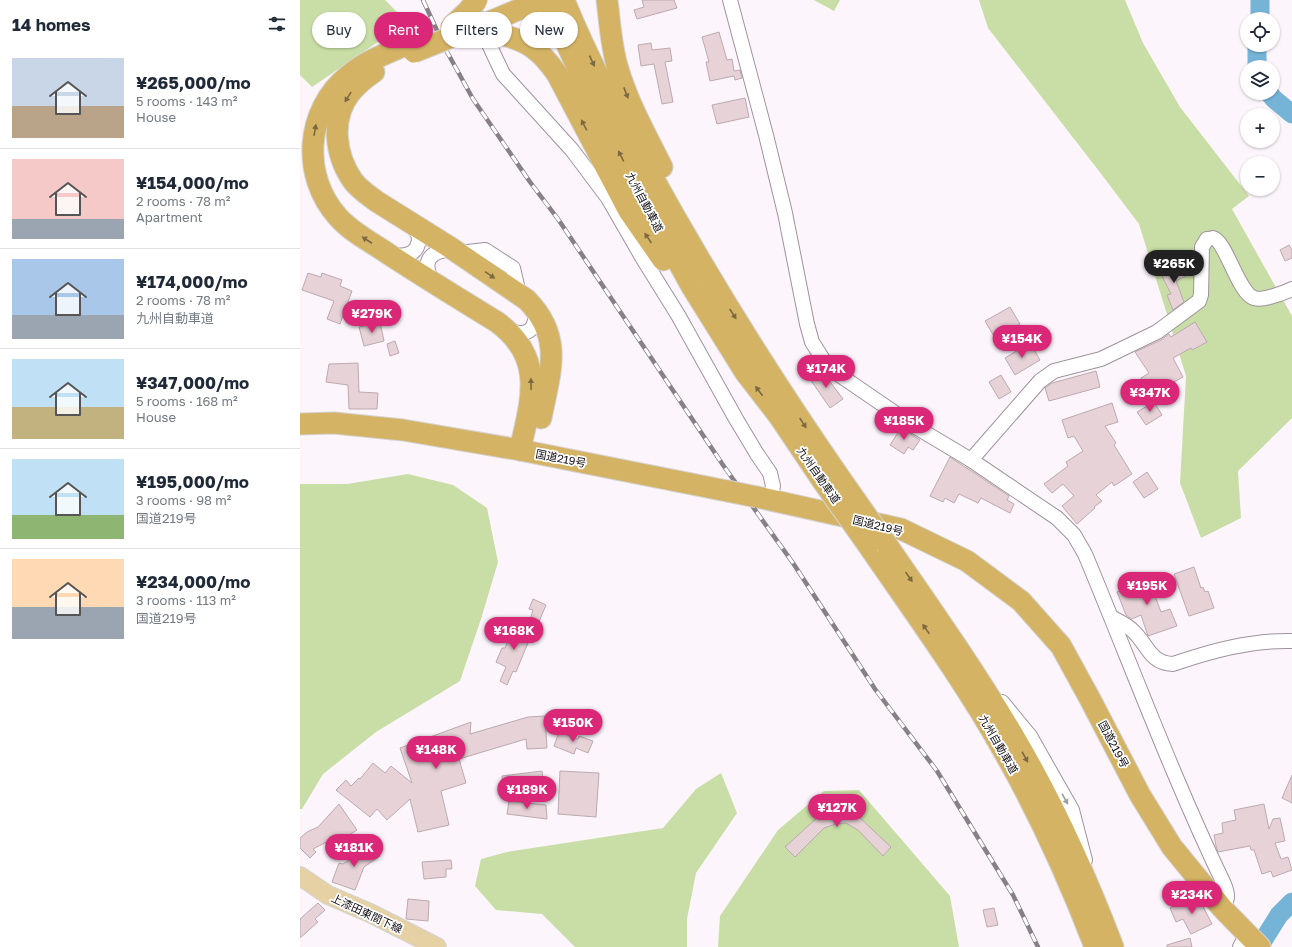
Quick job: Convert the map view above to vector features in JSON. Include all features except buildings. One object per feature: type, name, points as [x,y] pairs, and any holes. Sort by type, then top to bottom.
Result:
[{"type":"highway","name":"九州自動車道","points":[[564,0],[610,100],[671,211],[712,281],[814,440],[831,479]]},
{"type":"highway","points":[[607,0],[611,41],[618,69],[628,97],[678,198],[712,281]]},
{"type":"highway","name":"九州自動車道","points":[[533,1],[594,105],[692,287],[745,372],[831,479],[947,646],[997,708],[1040,784],[1078,861],[1090,911],[1095,947]]},
{"type":"highway","points":[[501,12],[533,1]]},
{"type":"highway","points":[[512,37],[536,49],[547,60],[557,74],[629,211],[685,292],[745,372]]},
{"type":"highway","points":[[412,48],[361,81],[342,107],[337,135],[340,157],[354,182],[364,192],[456,251],[519,294],[536,308],[548,330],[551,341],[551,365],[527,451]]},
{"type":"highway","points":[[412,48],[361,65],[336,86],[321,109],[313,139],[313,156],[319,187],[327,203],[339,218],[356,232],[508,331],[517,341],[529,364],[531,377],[527,451]]},
{"type":"highway","name":"国道219号","points":[[300,424],[334,423],[403,430],[527,451],[727,491],[901,529],[967,561],[1021,601],[1060,646],[1094,706],[1140,795],[1172,847],[1249,943]]},
{"type":"highway","name":"九州自動車道","points":[[1090,911],[1113,947]]},
{"type":"main road","name":"上漆田東間下線","points":[[300,876],[328,895],[370,913],[437,947]]},
{"type":"street","points":[[471,0],[486,38],[504,74],[572,150],[608,198],[678,315],[736,419],[770,473],[773,486],[764,499]]},
{"type":"street","points":[[730,0],[785,213],[807,324],[812,342],[824,361],[838,374],[914,426],[972,460],[1057,518],[1074,535],[1086,554],[1136,681],[1185,798],[1224,884],[1227,894],[1226,901],[1222,908]]},
{"type":"street","points":[[392,256],[403,256],[414,251],[418,246],[418,235],[411,223]]},
{"type":"street","points":[[972,460],[1040,381],[1054,371],[1102,359],[1157,332],[1199,301],[1201,295],[1202,247],[1207,239],[1213,238],[1217,240],[1229,258],[1236,275],[1252,298],[1267,298],[1292,289]]},
{"type":"street","points":[[433,283],[429,275],[428,268],[429,260],[432,254],[438,251],[456,251]]},
{"type":"street","points":[[508,331],[520,334],[527,332],[534,327],[536,320],[536,308]]},
{"type":"street","points":[[1111,618],[1126,625],[1133,631],[1152,656],[1165,664],[1173,664],[1236,646],[1278,641],[1292,641]]},
{"type":"green space","points":[[300,0],[385,0],[397,12],[374,12],[374,45],[312,87],[300,75]]},
{"type":"green space","points":[[814,0],[840,0],[834,11]]},
{"type":"green space","points":[[979,0],[1125,0],[1143,43],[1180,107],[1240,184],[1240,196],[1249,196],[1232,209],[1292,316],[1292,418],[1238,471],[1241,518],[1201,538],[1180,483],[1186,376],[1139,224],[988,28]]},
{"type":"green space","points":[[408,474],[453,485],[487,508],[498,562],[481,619],[460,681],[376,732],[323,774],[302,809],[300,809],[300,484],[347,484]]},
{"type":"green space","points":[[721,773],[737,813],[696,873],[687,919],[687,947],[575,947],[542,914],[496,910],[475,886],[481,859],[507,852],[663,828],[696,789]]},
{"type":"green space","points":[[859,790],[950,896],[959,947],[718,947],[720,916],[778,830],[824,791]]},
{"type":"waterway","points":[[1260,0],[1260,12]]},
{"type":"waterway","points":[[1257,52],[1257,60]]},
{"type":"waterway","points":[[1275,100],[1292,114]]},
{"type":"waterway","points":[[1259,947],[1279,915],[1292,902]]},
{"type":"railway","points":[[423,0],[446,50],[473,99],[530,182],[558,219],[723,465],[793,563],[875,689],[937,771],[1013,895],[1038,947]]}]
